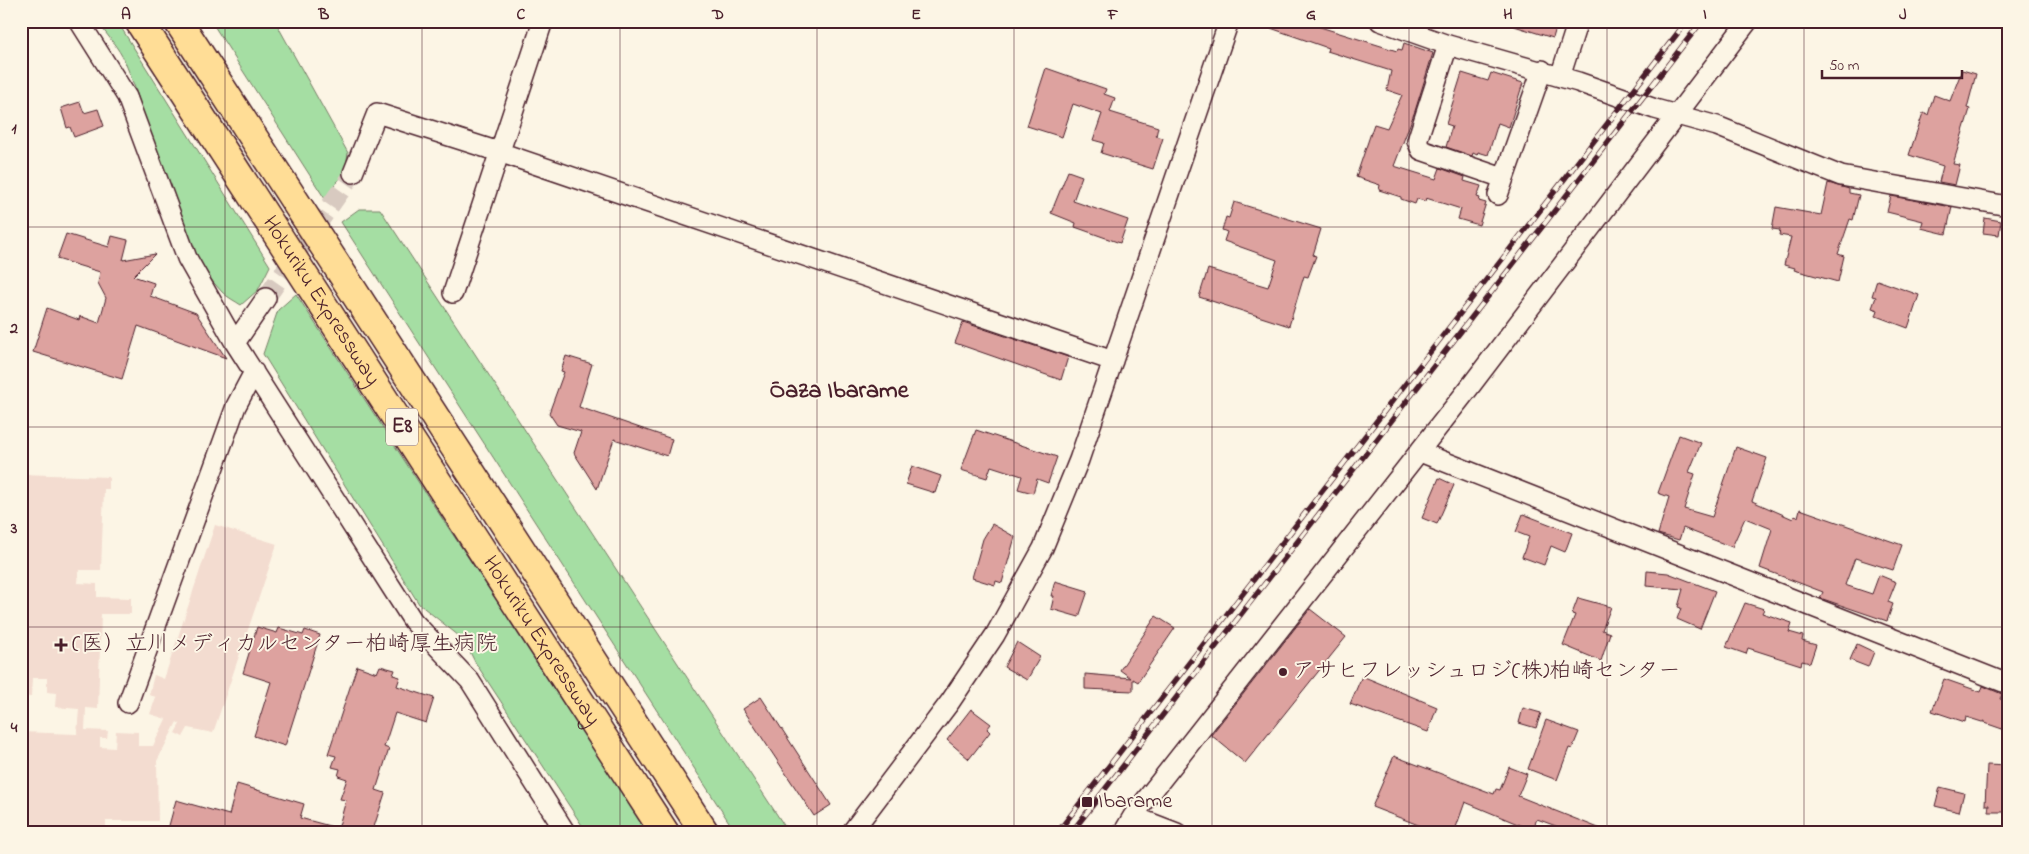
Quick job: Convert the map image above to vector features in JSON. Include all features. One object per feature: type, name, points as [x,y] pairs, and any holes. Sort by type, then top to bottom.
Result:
[{"type":"highway","name":"Hokuriku Expressway","points":[[139,21],[666,833]]},
{"type":"highway","name":"Hokuriku Expressway","points":[[178,21],[705,833]]},
{"type":"street","points":[[79,21],[127,96],[187,258],[235,343],[413,621],[470,681],[566,833]]},
{"type":"street","points":[[454,293],[543,21]]},
{"type":"street","points":[[851,833],[950,702],[995,635],[1043,548],[1079,460],[1229,21]]},
{"type":"street","points":[[1380,21],[1448,44],[1551,74],[1655,109],[1717,126],[1841,176],[2008,206]]},
{"type":"street","points":[[1448,44],[1417,141],[1421,150],[1501,187],[1551,74],[1578,21]]},
{"type":"street","points":[[1123,833],[1133,816],[1420,452],[1748,21]]},
{"type":"street","points":[[353,173],[377,113],[499,152],[1113,361]]},
{"type":"street","points":[[235,343],[266,298]]},
{"type":"street","points":[[128,704],[236,406],[254,372]]},
{"type":"street","points":[[1420,452],[2008,684]]},
{"type":"street","points":[[1133,816],[1177,833]]},
{"type":"shaded area","name":"(医）立川メディカルセンター柏崎厚生病院","points":[[21,474],[109,477],[109,489],[104,489],[101,570],[79,570],[78,583],[97,584],[97,597],[131,598],[131,614],[101,614],[98,709],[86,708],[85,730],[108,731],[107,738],[100,738],[100,747],[115,748],[116,731],[138,732],[138,746],[153,746],[166,719],[150,714],[156,697],[149,695],[154,675],[164,679],[215,525],[277,544],[213,733],[188,728],[183,737],[175,733],[180,724],[177,722],[157,761],[158,821],[106,821],[106,833],[22,833],[21,732],[77,734],[79,709],[55,707],[56,693],[47,692],[47,678],[32,678],[31,697],[22,696]]},
{"type":"green space","points":[[97,21],[117,21],[270,266],[258,290],[241,305],[222,292],[204,270],[189,244],[165,183],[125,62],[116,46]]},
{"type":"green space","points":[[211,21],[275,21],[348,153],[345,171],[325,199]]},
{"type":"green space","points":[[359,209],[380,209],[789,833],[736,833],[341,222]]},
{"type":"green space","points":[[296,294],[651,833],[587,833],[475,662],[464,640],[419,604],[263,354],[278,310]]},
{"type":"building","points":[[1263,21],[1319,21],[1317,26],[1397,51],[1398,49],[1402,50],[1404,43],[1433,53],[1415,111],[1394,166],[1436,179],[1440,168],[1465,177],[1464,181],[1481,186],[1477,197],[1480,198],[1479,201],[1486,203],[1479,225],[1458,219],[1461,209],[1426,198],[1425,201],[1417,199],[1415,204],[1379,190],[1380,185],[1356,177],[1374,124],[1387,128],[1402,95],[1387,90],[1391,71],[1327,51],[1328,48],[1262,25]]},
{"type":"building","points":[[1512,21],[1558,21],[1553,38],[1511,25]]},
{"type":"building","points":[[1046,68],[1106,89],[1104,94],[1115,98],[1110,112],[1158,127],[1156,136],[1163,138],[1153,169],[1101,153],[1104,143],[1093,140],[1102,114],[1073,104],[1062,137],[1027,126]]},
{"type":"building","points":[[1962,70],[1976,74],[1967,108],[1970,109],[1953,164],[1960,165],[1955,185],[1939,182],[1943,166],[1909,155],[1923,113],[1928,115],[1934,95],[1950,101]]},
{"type":"building","points":[[1462,73],[1488,81],[1491,73],[1523,83],[1509,127],[1498,123],[1488,155],[1478,152],[1477,155],[1473,153],[1472,156],[1446,147],[1452,126],[1446,124]]},
{"type":"building","points":[[80,102],[84,113],[98,109],[104,126],[74,137],[70,127],[67,128],[61,108]]},
{"type":"building","points":[[1068,171],[1082,176],[1073,201],[1128,220],[1120,243],[1075,227],[1076,223],[1051,213]]},
{"type":"building","points":[[1828,183],[1849,189],[1849,193],[1859,195],[1853,220],[1850,219],[1838,254],[1844,256],[1838,282],[1794,270],[1795,268],[1784,265],[1791,237],[1779,235],[1780,230],[1772,229],[1776,207],[1821,215]]},
{"type":"building","points":[[1891,196],[1952,207],[1946,234],[1921,228],[1923,221],[1887,212]]},
{"type":"building","points":[[1234,202],[1321,229],[1313,255],[1316,256],[1308,277],[1304,276],[1289,326],[1199,297],[1208,269],[1268,287],[1277,260],[1224,241],[1227,232],[1222,230],[1226,217],[1229,218]]},
{"type":"building","points":[[1985,218],[2001,221],[1999,235],[1983,233]]},
{"type":"building","points":[[66,234],[109,247],[112,236],[128,240],[123,260],[155,254],[133,276],[154,283],[150,296],[196,313],[226,358],[138,326],[122,379],[33,352],[47,308],[79,320],[80,316],[99,323],[106,298],[98,283],[100,272],[57,259]]},
{"type":"building","points":[[1877,280],[1919,295],[1908,328],[1876,316],[1878,310],[1872,308],[1876,297],[1872,296]]},
{"type":"building","points":[[963,322],[1068,357],[1061,380],[955,343]]},
{"type":"building","points":[[566,356],[592,364],[579,407],[672,439],[667,456],[614,439],[597,489],[574,453],[581,432],[557,425],[549,413],[564,372],[561,371]]},
{"type":"building","points":[[976,430],[1057,457],[1048,483],[1037,479],[1033,493],[1018,489],[1022,476],[991,466],[987,478],[961,470]]},
{"type":"building","points":[[1679,435],[1701,443],[1689,472],[1695,474],[1684,509],[1712,517],[1736,447],[1767,458],[1752,501],[1793,519],[1794,516],[1798,517],[1800,509],[1902,545],[1893,570],[1855,558],[1845,585],[1872,594],[1879,575],[1896,582],[1888,602],[1893,604],[1887,621],[1820,598],[1823,592],[1760,568],[1772,529],[1745,518],[1732,547],[1683,528],[1679,540],[1658,534],[1669,497],[1658,493]]},
{"type":"building","points":[[912,466],[941,476],[935,493],[906,484]]},
{"type":"building","points":[[1439,478],[1454,485],[1437,524],[1422,518]]},
{"type":"building","points":[[1523,514],[1572,533],[1565,552],[1551,546],[1544,565],[1522,557],[1529,537],[1516,532]]},
{"type":"building","points":[[992,524],[1015,537],[1002,583],[996,581],[995,585],[972,578],[983,539]]},
{"type":"building","points":[[1647,571],[1668,573],[1715,591],[1700,629],[1677,619],[1681,608],[1678,607],[1683,589],[1646,586]]},
{"type":"building","points":[[1055,581],[1088,591],[1079,617],[1051,609],[1054,596],[1051,596]]},
{"type":"building","points":[[1578,598],[1611,607],[1602,630],[1610,633],[1601,661],[1563,645],[1575,615],[1572,614]]},
{"type":"building","points":[[1745,603],[1764,609],[1762,613],[1792,623],[1789,632],[1803,636],[1802,641],[1816,645],[1810,663],[1802,661],[1801,665],[1748,648],[1746,654],[1726,647]]},
{"type":"building","name":"アサヒフレッシュロジ(株)柏崎センター","points":[[1310,609],[1346,637],[1245,763],[1211,735]]},
{"type":"building","points":[[1156,616],[1175,628],[1138,682],[1133,679],[1133,691],[1085,689],[1085,674],[1131,678],[1120,670]]},
{"type":"building","points":[[257,627],[277,633],[279,628],[303,635],[305,630],[320,635],[285,746],[254,736],[271,682],[243,673]]},
{"type":"building","points":[[1017,642],[1040,657],[1027,680],[1004,667]]},
{"type":"building","points":[[1857,644],[1874,652],[1868,667],[1850,660]]},
{"type":"building","points":[[357,666],[377,673],[380,666],[395,670],[393,675],[400,677],[397,686],[434,698],[426,723],[395,713],[384,747],[389,749],[376,790],[385,793],[372,833],[337,833],[346,800],[340,799],[347,779],[338,776],[340,769],[332,767],[336,756],[328,754]]},
{"type":"building","points":[[1362,676],[1437,707],[1428,732],[1350,704]]},
{"type":"building","points":[[1944,679],[1981,692],[1983,686],[2002,694],[2000,699],[2008,701],[2008,731],[1985,723],[1985,721],[1982,722],[1966,717],[1965,722],[1932,711]]},
{"type":"building","points":[[761,697],[831,805],[814,816],[743,709]]},
{"type":"building","points":[[1523,708],[1541,713],[1536,728],[1519,723]]},
{"type":"building","points":[[971,709],[991,724],[987,729],[990,732],[969,759],[947,740]]},
{"type":"building","points":[[1546,720],[1579,732],[1572,749],[1569,748],[1557,780],[1528,769]]},
{"type":"building","points":[[1394,756],[1494,794],[1496,789],[1500,790],[1509,767],[1527,774],[1518,796],[1611,833],[1563,833],[1564,829],[1537,819],[1532,830],[1465,802],[1454,833],[1439,833],[1372,807]]},
{"type":"building","points":[[1987,765],[2008,766],[2007,812],[1988,812],[1989,805],[1985,805]]},
{"type":"building","points":[[237,784],[304,804],[300,818],[337,828],[336,833],[167,833],[176,800],[229,815]]},
{"type":"building","points":[[1940,787],[1964,793],[1959,812],[1935,806]]},
{"type":"tunnel","points":[[266,298],[353,173]]},
{"type":"railway","points":[[1057,833],[1687,21]]},
{"type":"railway","points":[[1071,833],[1702,21]]},
{"type":"place","name":"(医）立川メディカルセンター柏崎厚生病院","points":[[61,645]]},
{"type":"place","name":"アサヒフレッシュロジ(株)柏崎センター","points":[[1283,672]]},
{"type":"place","name":"Ibarame","points":[[1087,802]]},
{"type":"district","name":"Ōaza Ibarame","points":[[839,391]]}]
